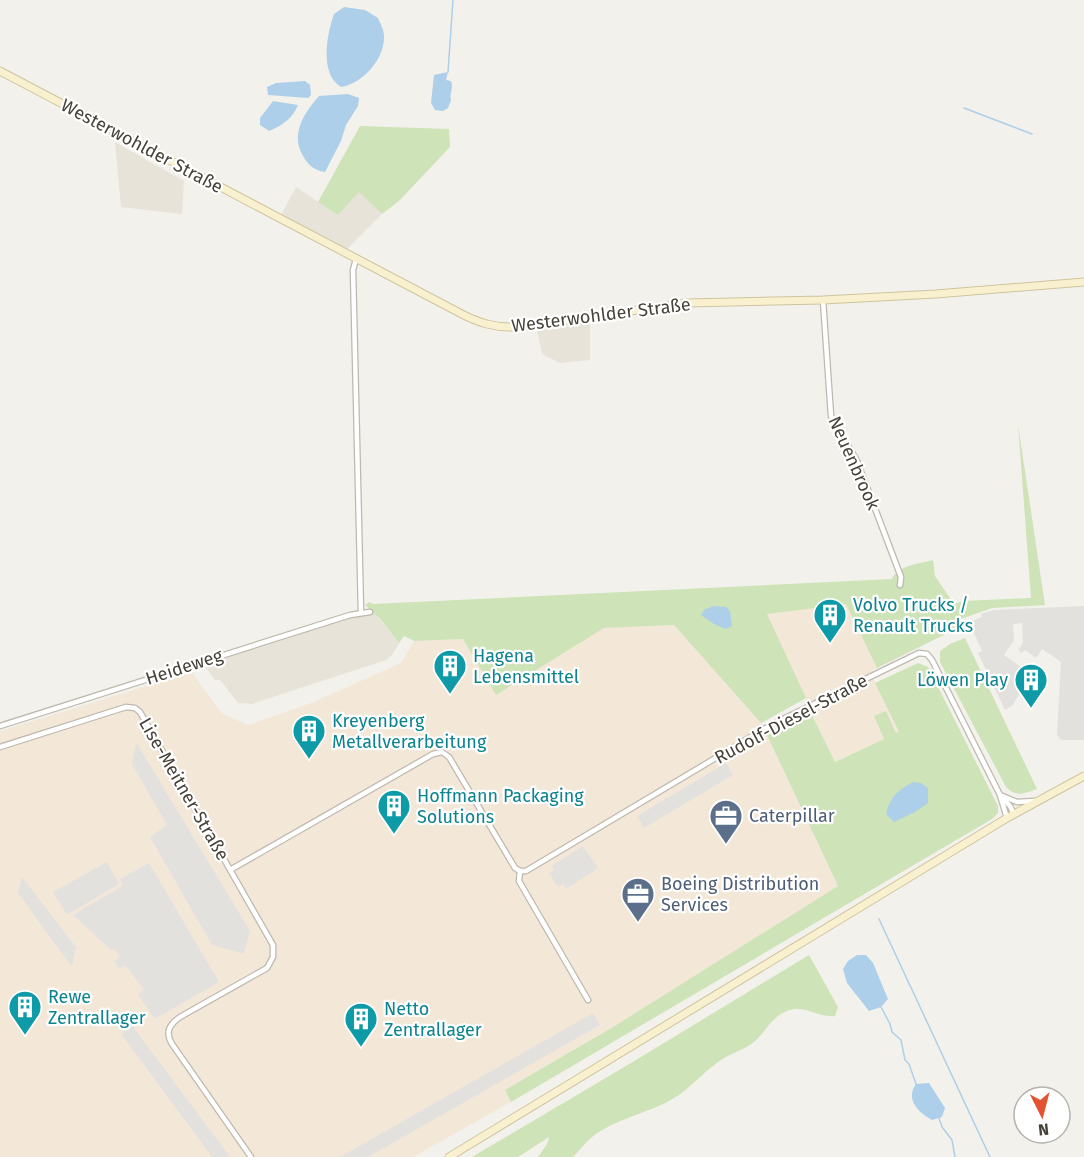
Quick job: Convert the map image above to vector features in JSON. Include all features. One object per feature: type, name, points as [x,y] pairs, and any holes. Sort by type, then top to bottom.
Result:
[{"type":"street","name":"Westerwohlder Straße","points":[[0,71],[473,320],[500,327],[518,327],[687,303],[823,300],[1084,282]]},
{"type":"street","points":[[356,259],[353,270],[361,612]]},
{"type":"street","name":"Neuenbrook","points":[[823,300],[831,416],[857,461],[901,577],[900,585]]},
{"type":"street","name":"Heideweg","points":[[0,726],[361,612],[370,612]]},
{"type":"street","name":"Rudolf-Diesel-Straße","points":[[520,871],[532,868],[771,725],[919,652],[927,654],[932,660],[1011,817]]},
{"type":"street","name":"Lise-Meitner-Straße","points":[[0,747],[121,709],[135,708],[140,712],[230,870]]},
{"type":"street","points":[[251,1157],[168,1035],[170,1025],[176,1020],[267,968],[273,957],[274,951],[270,938],[230,870],[433,754],[442,752],[449,757],[515,868],[520,871],[519,881],[588,1000]]},
{"type":"street","points":[[449,1157],[1011,817],[1084,776]]},
{"type":"street","points":[[1000,795],[1017,802],[1038,801]]},
{"type":"shaded area","points":[[115,142],[184,181],[182,214],[121,207]]},
{"type":"shaded area","points":[[296,187],[338,215],[359,191],[382,214],[347,249],[281,215]]},
{"type":"shaded area","points":[[590,323],[590,360],[560,363],[542,354],[537,329]]},
{"type":"shaded area","points":[[846,603],[877,668],[870,672],[899,732],[834,762],[766,614]]},
{"type":"shaded area","points":[[1084,606],[1084,740],[1061,740],[1057,735],[1061,662],[1042,649],[1036,658],[1025,650],[1022,653],[1018,650],[1023,643],[1022,623],[1013,624],[1014,640],[1004,655],[1032,675],[1012,706],[1005,710],[978,653],[982,651],[969,622],[993,610]]},
{"type":"shaded area","points":[[374,613],[399,643],[386,660],[252,704],[238,703],[220,680],[215,680],[204,665],[353,617]]},
{"type":"shaded area","points":[[674,625],[761,723],[838,886],[613,1027],[506,1090],[511,1102],[413,1157],[0,1157],[0,731],[192,672],[221,713],[248,725],[311,703],[401,663],[414,641],[463,639],[496,694],[604,628]]},
{"type":"shaded area","points":[[136,742],[250,931],[244,954],[212,945],[150,837],[167,825],[132,764]]},
{"type":"shaded area","points":[[726,763],[733,775],[644,828],[637,816]]},
{"type":"shaded area","points":[[583,846],[598,868],[566,889],[563,884],[558,887],[549,873],[554,870],[552,866]]},
{"type":"shaded area","points":[[107,862],[119,884],[67,915],[53,892]]},
{"type":"shaded area","points":[[149,863],[219,982],[155,1019],[138,995],[144,989],[126,966],[119,968],[114,961],[120,957],[115,949],[111,950],[73,915],[122,886],[120,879]]},
{"type":"shaded area","points":[[22,877],[76,947],[72,967],[18,893]]},
{"type":"shaded area","points":[[593,1013],[600,1025],[368,1157],[340,1157]]},
{"type":"shaded area","points":[[128,1020],[230,1157],[212,1157],[122,1035]]},
{"type":"green space","points":[[360,126],[449,129],[450,147],[399,201],[382,214],[359,192],[338,215],[318,202]]},
{"type":"green space","points":[[1018,424],[1045,605],[992,608],[958,620],[960,627],[877,668],[846,604],[767,614],[806,698],[761,723],[674,625],[604,628],[496,695],[463,639],[414,641],[404,636],[399,643],[380,619],[365,605],[369,602],[373,604],[892,579],[904,568],[933,560],[935,576],[954,604],[963,601],[1031,598]]},
{"type":"green space","points":[[965,638],[1037,789],[1020,794],[1006,787],[940,662],[940,651]]},
{"type":"green space","points":[[918,663],[928,667],[998,806],[998,813],[992,819],[511,1102],[505,1090],[613,1027],[838,886],[766,733],[810,711],[835,762],[884,739],[874,716],[886,711],[896,733],[899,732],[875,683]]},
{"type":"green space","points":[[809,955],[838,1007],[835,1016],[799,1009],[781,1014],[750,1045],[725,1057],[679,1095],[659,1106],[605,1128],[590,1139],[573,1157],[538,1157],[549,1137],[518,1157],[472,1157],[631,1063]]},
{"type":"water","points":[[344,7],[365,10],[378,18],[384,36],[381,53],[371,69],[357,81],[341,87],[330,73],[327,63],[327,42],[334,14]]},
{"type":"water","points":[[448,72],[446,80],[452,83],[451,100],[448,108],[443,111],[435,110],[431,103],[434,75]]},
{"type":"water","points":[[305,81],[310,85],[311,95],[308,98],[268,95],[267,87],[276,83]]},
{"type":"water","points":[[348,94],[359,98],[358,106],[346,125],[341,141],[325,172],[318,170],[307,162],[299,148],[300,124],[308,109],[319,96]]},
{"type":"water","points":[[273,101],[298,105],[286,121],[269,131],[260,125],[260,118]]},
{"type":"water","points":[[713,606],[726,607],[730,611],[732,626],[726,629],[701,615],[704,610]]},
{"type":"water","points":[[913,782],[921,783],[928,788],[928,803],[894,822],[886,814],[890,803],[899,791]]},
{"type":"water","points":[[857,955],[866,955],[873,963],[888,999],[881,1007],[869,1011],[847,983],[843,969],[848,961]]},
{"type":"water","points":[[929,1083],[945,1108],[942,1117],[932,1120],[918,1109],[912,1095],[916,1084]]},
{"type":"waterway","points":[[448,72],[453,0]]},
{"type":"waterway","points":[[964,108],[1032,134]]},
{"type":"waterway","points":[[879,919],[990,1157]]},
{"type":"waterway","points":[[881,1007],[892,1032],[901,1040],[905,1060],[909,1064],[916,1084]]},
{"type":"waterway","points":[[939,1118],[942,1127],[952,1140],[955,1157]]},
{"type":"place","name":"Volvo Trucks / Renault Trucks","points":[[830,644]]},
{"type":"place","name":"Hagena Lebensmittel","points":[[450,695]]},
{"type":"place","name":"Löwen Play","points":[[1031,709]]},
{"type":"place","name":"Kreyenberg Metallverarbeitung","points":[[309,760]]},
{"type":"place","name":"Hoffmann Packaging Solutions","points":[[394,835]]},
{"type":"place","name":"Caterpillar","points":[[726,845]]},
{"type":"place","name":"Boeing Distribution Services","points":[[638,923]]},
{"type":"place","name":"Rewe Zentrallager","points":[[25,1036]]},
{"type":"place","name":"Netto Zentrallager","points":[[361,1048]]}]
